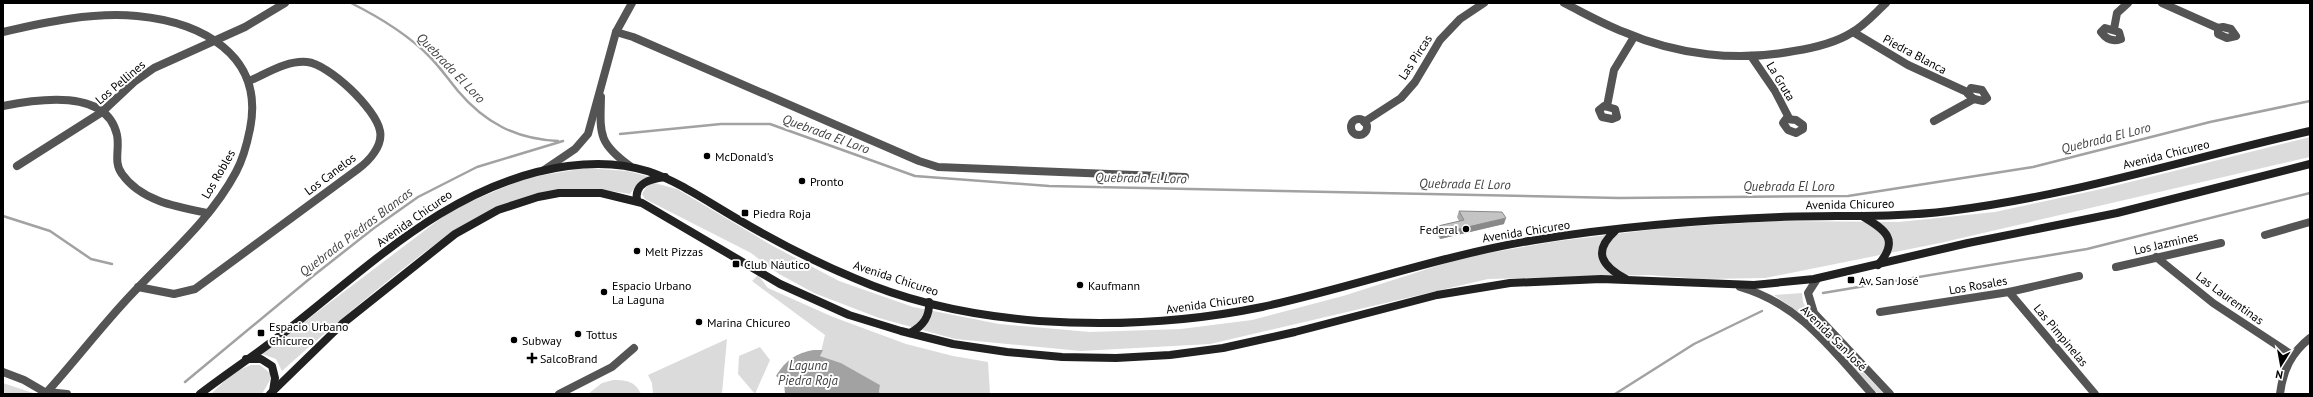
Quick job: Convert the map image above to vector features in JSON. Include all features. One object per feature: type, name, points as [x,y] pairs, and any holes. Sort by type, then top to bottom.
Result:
[{"type":"main road","name":"Avenida Chicureo","points":[[200,394],[289,329],[435,215],[459,201],[494,184],[544,170],[597,163],[630,166],[666,177],[782,244],[850,277],[929,302],[987,315],[1040,321],[1126,323],[1184,320],[1235,313],[1290,301],[1486,248],[1615,231],[1731,220],[1923,214],[2024,200],[2310,131]]},
{"type":"main road","points":[[271,393],[305,357],[349,318],[437,248],[480,219],[517,203],[560,194],[601,193],[637,201],[786,287],[850,315],[910,334],[980,348],[1037,355],[1101,358],[1164,355],[1226,348],[1461,290],[1552,280],[1628,280],[1733,286],[1817,279],[1878,266],[1952,247],[2135,209],[2310,164]]},
{"type":"main road","points":[[637,201],[636,193],[642,184],[650,180],[666,177]]},
{"type":"main road","points":[[1862,216],[1882,229],[1890,241],[1889,253],[1878,266]]},
{"type":"main road","points":[[1615,231],[1603,243],[1601,255],[1608,268],[1628,280]]},
{"type":"main road","points":[[910,334],[920,327],[926,320],[929,302]]},
{"type":"main road","points":[[246,360],[261,359],[272,366],[275,378],[271,393]]},
{"type":"street","name":"Los Pellines","points":[[17,166],[102,112],[134,82],[154,68],[183,53],[253,23],[285,3]]},
{"type":"street","points":[[544,170],[575,149],[586,138],[616,32],[632,3]]},
{"type":"street","name":"Las Pircas","points":[[1364,122],[1401,98],[1415,82],[1440,40],[1460,19],[1484,3]]},
{"type":"street","points":[[1564,3],[1604,24],[1671,48],[1705,54],[1751,56],[1812,48],[1853,32],[1886,3]]},
{"type":"street","points":[[1569,3],[1576,9]]},
{"type":"street","points":[[2114,29],[2118,11],[2121,6],[2128,3]]},
{"type":"street","points":[[2162,3],[2218,28]]},
{"type":"street","name":"Los Robles","points":[[3,32],[66,19],[129,16],[174,22],[198,30],[216,40],[232,54],[250,81],[253,112],[245,149],[229,182],[208,213],[138,288],[47,393]]},
{"type":"street","points":[[616,32],[633,37],[919,161],[938,167],[1185,177]]},
{"type":"street","name":"Piedra Blanca","points":[[1853,32],[1897,60],[1942,82],[1968,92],[1974,99],[1983,101],[1986,100],[1987,95],[1982,90],[1971,88],[1968,92]]},
{"type":"street","points":[[1607,106],[1614,70],[1634,36]]},
{"type":"street","name":"La Gruta","points":[[1751,56],[1775,91],[1789,118]]},
{"type":"street","name":"Los Canelos","points":[[138,288],[169,294],[184,293],[195,289],[358,169],[376,148],[380,132],[374,118],[348,89],[318,64],[307,62],[296,63],[250,81]]},
{"type":"street","points":[[601,87],[602,139],[609,151],[630,166]]},
{"type":"street","points":[[3,106],[29,101],[58,99],[81,103],[102,112],[116,132],[116,162],[120,172],[126,178],[153,198],[177,207],[208,213]]},
{"type":"street","points":[[1934,121],[1974,99]]},
{"type":"street","points":[[2265,235],[2310,222]]},
{"type":"street","name":"Los Jazmines","points":[[2116,267],[2221,243]]},
{"type":"street","name":"Las Laurentinas","points":[[2156,257],[2213,303],[2292,355]]},
{"type":"street","name":"Los Rosales","points":[[1880,312],[2009,292],[2079,276]]},
{"type":"street","name":"Avenida San José","points":[[1817,279],[1808,293],[1814,313],[1890,394]]},
{"type":"street","name":"Avenida San José","points":[[1733,286],[1764,294],[1797,316],[1872,394]]},
{"type":"street","name":"Las Pimpinelas","points":[[2009,292],[2095,394]]},
{"type":"street","points":[[2280,394],[2282,375],[2292,355],[2310,338]]},
{"type":"street","points":[[559,394],[612,367],[634,348]]},
{"type":"street","points":[[3,372],[9,373],[47,393],[67,394]]},
{"type":"shaded area","points":[[2310,137],[2310,157],[1940,243],[1765,278],[1703,279],[1648,275],[1488,279],[1210,344],[1081,351],[955,339],[879,318],[814,293],[779,274],[751,253],[645,199],[642,194],[646,187],[654,183],[677,189],[771,245],[839,281],[913,307],[999,324],[1090,332],[1181,329],[1252,320],[1343,296],[1465,257],[1558,241],[1665,228],[1776,221],[1899,222],[1995,212],[2106,188]]},
{"type":"shaded area","points":[[586,168],[627,171],[651,177],[637,184],[630,194],[592,189],[557,191],[525,198],[494,210],[465,225],[408,265],[342,318],[282,371],[276,359],[262,354],[453,209],[526,178]]},
{"type":"shaded area","points":[[758,275],[768,288],[833,317],[906,344],[953,356],[988,362],[990,394],[881,394],[879,392],[880,385],[841,363],[820,356],[825,335],[752,281]]},
{"type":"shaded area","points":[[1802,293],[1803,302],[1811,317],[1884,394],[1878,394],[1804,316],[1774,295]]},
{"type":"shaded area","points":[[727,339],[722,393],[653,394],[652,383],[648,375]]},
{"type":"shaded area","points":[[760,347],[770,360],[755,394],[738,374],[739,356]]},
{"type":"shaded area","points":[[251,365],[260,365],[270,373],[270,380],[262,394],[211,394],[234,372]]},
{"type":"shaded area","points":[[613,380],[630,382],[636,386],[641,394],[588,394],[602,383]]},
{"type":"shaded area","points":[[3,383],[36,394],[3,394]]},
{"type":"water","name":"Laguna Piedra Roja","points":[[814,350],[823,350],[820,356],[841,363],[880,385],[879,392],[881,394],[785,394],[784,382],[776,376],[792,358],[802,353]]},
{"type":"building","points":[[1459,211],[1502,212],[1506,218],[1442,233],[1438,226],[1464,220]]},
{"type":"waterway","name":"Quebrada El Loro","points":[[351,3],[392,26],[411,40],[437,64],[468,102],[490,120],[515,133],[543,140],[558,141]]},
{"type":"waterway","name":"Quebrada El Loro","points":[[620,134],[721,124],[770,124],[915,176],[1049,186],[1619,198],[1848,196],[2033,167],[2210,122],[2310,101]]},
{"type":"waterway","name":"Quebrada Piedras Blancas","points":[[185,382],[313,276],[374,228],[418,197],[477,167],[563,141]]},
{"type":"waterway","points":[[1823,293],[2087,249],[2310,193]]},
{"type":"waterway","points":[[3,216],[50,231],[91,259],[112,264]]},
{"type":"waterway","points":[[1615,394],[1694,344],[1762,311]]},
{"type":"place","name":"McDonald's","points":[[707,156]]},
{"type":"place","name":"Pronto","points":[[802,181]]},
{"type":"place","name":"Piedra Roja","points":[[745,213]]},
{"type":"place","name":"Federal","points":[[1466,229]]},
{"type":"place","name":"Melt Pizzas","points":[[637,251]]},
{"type":"place","name":"Club Náutico","points":[[736,264]]},
{"type":"place","name":"Av. San José","points":[[1851,280]]},
{"type":"place","name":"Kaufmann","points":[[1080,285]]},
{"type":"place","name":"Espacio Urbano La Laguna","points":[[604,292]]},
{"type":"place","name":"Marina Chicureo","points":[[699,322]]},
{"type":"place","name":"Espacio Urbano Chicureo","points":[[261,333]]},
{"type":"place","name":"Tottus","points":[[578,334]]},
{"type":"place","name":"Subway","points":[[514,340]]},
{"type":"place","name":"SalcoBrand","points":[[532,358]]}]
